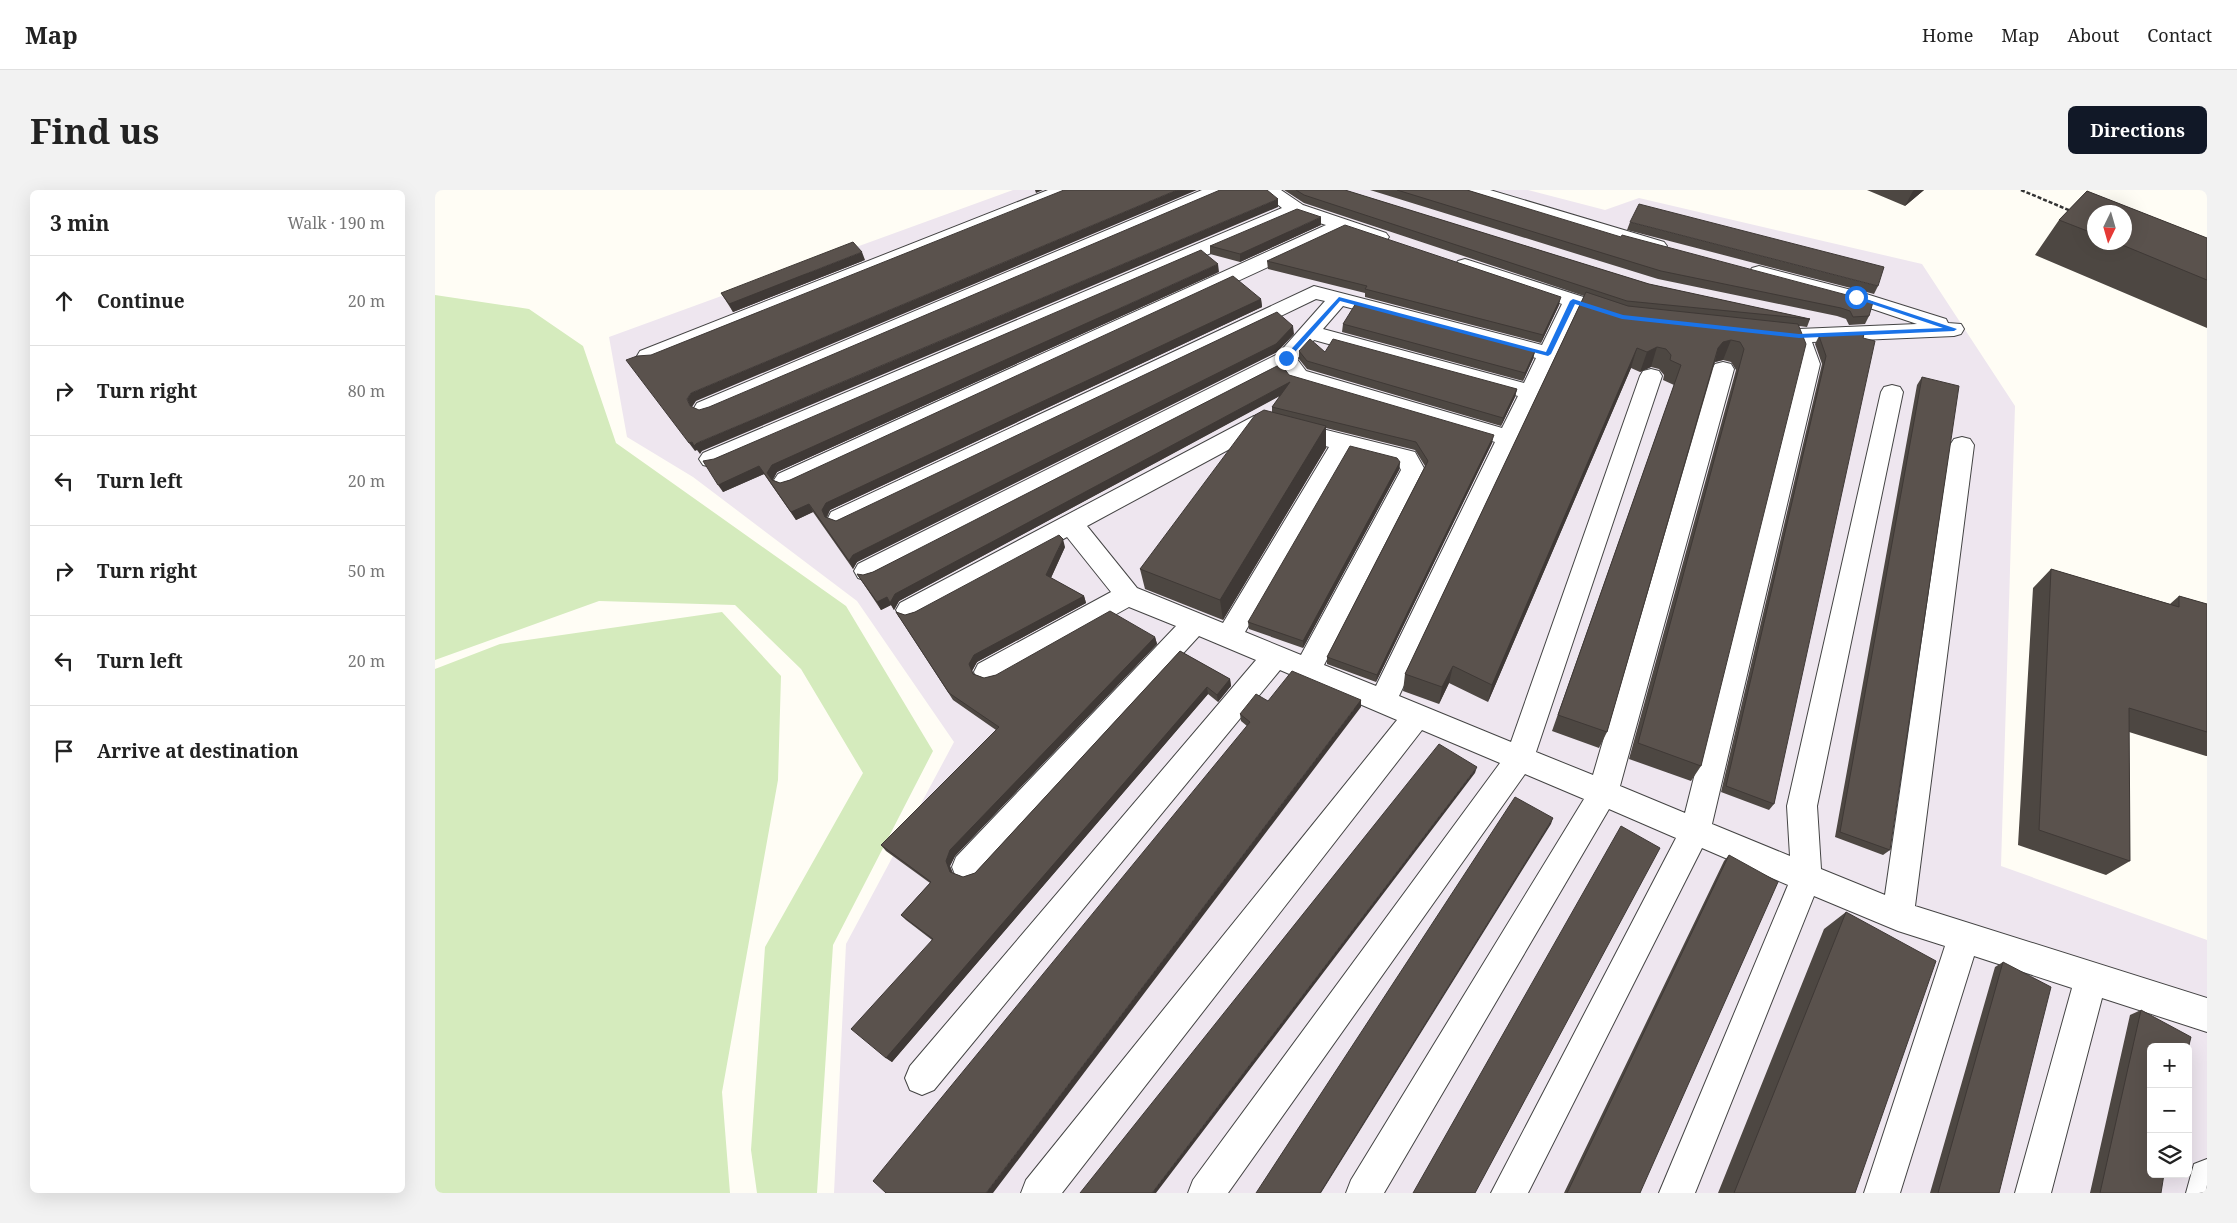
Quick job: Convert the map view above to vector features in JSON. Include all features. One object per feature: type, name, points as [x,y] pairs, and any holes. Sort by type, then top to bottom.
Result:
[{"type":"lane","points":[[648,356],[1064,190]]},
{"type":"lane","points":[[705,408],[1218,190]]},
{"type":"lane","points":[[1269,190],[1296,209],[1399,243]]},
{"type":"lane","points":[[1471,190],[1673,250]]},
{"type":"lane","points":[[711,459],[1296,209]]},
{"type":"lane","points":[[786,480],[1343,225]]},
{"type":"lane","points":[[1445,258],[1622,317],[1632,318]]},
{"type":"lane","points":[[1741,267],[1856,297],[1954,329],[1856,333],[1798,326],[1759,332]]},
{"type":"lane","points":[[840,518],[1314,292],[1548,354]]},
{"type":"lane","points":[[867,571],[1286,358],[1339,298]]},
{"type":"lane","points":[[1383,702],[1573,301]]},
{"type":"lane","points":[[1509,1193],[1695,831],[1809,364],[1798,326]]},
{"type":"lane","points":[[1309,332],[1530,392]]},
{"type":"lane","points":[[1286,358],[1297,376],[1508,438]]},
{"type":"lane","points":[[1364,1193],[1603,793],[1723,369]]},
{"type":"lane","points":[[1206,1193],[1520,758],[1651,376]]},
{"type":"lane","points":[[1677,1193],[1807,878],[1802,806],[1892,392]]},
{"type":"lane","points":[[909,610],[1262,422],[1407,458],[1413,470],[1307,670]]},
{"type":"lane","points":[[1229,637],[1343,442]]},
{"type":"lane","points":[[1898,916],[1962,445]]},
{"type":"lane","points":[[1071,524],[1128,595],[1898,916],[2207,1015]]},
{"type":"lane","points":[[988,672],[1128,595]]},
{"type":"lane","points":[[967,867],[1195,623]]},
{"type":"lane","points":[[922,1078],[1275,656]]},
{"type":"lane","points":[[1039,1193],[1417,716]]},
{"type":"lane","points":[[1882,1193],[1964,937]]},
{"type":"lane","points":[[2033,1193],[2091,978]]},
{"type":"lane","points":[[2204,1193],[2207,1177]]},
{"type":"path","points":[[2021,190],[2077,213]]},
{"type":"shaded area","points":[[1013,190],[1528,190],[1605,210],[1639,198],[1922,264],[2015,406],[2001,866],[2207,940],[2207,1193],[834,1193],[846,944],[954,742],[857,601],[693,477],[627,437],[609,337]]},
{"type":"green space","points":[[435,295],[529,309],[583,346],[616,443],[846,606],[933,751],[833,945],[817,1193],[757,1193],[751,1150],[765,947],[863,773],[801,669],[735,605],[599,601],[435,660]]},
{"type":"green space","points":[[722,612],[781,676],[778,780],[722,1092],[730,1193],[435,1193],[435,669],[500,644]]},
{"type":"building","points":[[1064,190],[1177,190],[691,393],[687,399],[690,406],[699,410],[709,407],[1220,190],[1267,190],[1278,199],[697,443],[694,446],[692,442],[689,443],[626,360],[637,356],[651,355]]},
{"type":"building","points":[[1296,190],[1345,190],[1649,284],[1810,319],[1627,301],[1304,195]]},
{"type":"building","points":[[1397,190],[1467,190],[1621,237],[1622,235],[1873,302],[1869,316],[1853,317],[1850,311],[1841,308],[1661,271]]},
{"type":"building","points":[[2087,191],[2123,205],[2087,205],[2087,231],[2059,220]]},
{"type":"building","points":[[1639,204],[1884,267],[1878,286],[1630,222]]},
{"type":"building","points":[[1297,209],[1321,217],[1240,254],[1210,246]]},
{"type":"building","points":[[2132,209],[2207,238],[2207,280],[2132,249]]},
{"type":"building","points":[[1345,225],[1561,297],[1543,335],[1365,289],[1367,286],[1267,261]]},
{"type":"building","points":[[853,242],[862,252],[729,304],[721,293]]},
{"type":"building","points":[[1201,250],[1218,264],[772,465],[767,473],[772,480],[780,483],[790,480],[1233,276],[1261,299],[826,503],[822,510],[825,517],[836,521],[1277,312],[1293,326],[1276,344],[853,555],[849,561],[809,504],[791,512],[759,466],[718,485],[703,461],[714,459]]},
{"type":"building","points":[[1586,292],[1628,306],[1798,324],[1806,344],[1701,766],[1638,743],[1744,349],[1740,342],[1731,340],[1723,342],[1718,348],[1607,732],[1558,715],[1681,365],[1670,360],[1671,355],[1666,349],[1657,347],[1647,352],[1637,348],[1492,685],[1453,666],[1442,687],[1405,674]]},
{"type":"building","points":[[1356,303],[1535,351],[1525,373],[1343,324]]},
{"type":"building","points":[[1864,334],[1863,338],[1875,341],[1774,804],[1726,786],[1826,356],[1819,336]]},
{"type":"building","points":[[1310,339],[1325,352],[1333,339],[1517,389],[1503,418],[1307,361],[1299,351]]},
{"type":"building","points":[[1281,364],[1289,375],[1494,435],[1377,675],[1327,657],[1428,461],[1416,442],[1272,407],[1290,382],[895,594],[890,603],[887,597],[877,602],[857,574],[863,575],[873,572]]},
{"type":"building","points":[[1922,377],[1959,386],[1890,850],[1840,832]]},
{"type":"building","points":[[1264,410],[1326,426],[1220,600],[1140,569],[1255,415]]},
{"type":"building","points":[[1350,446],[1397,458],[1400,462],[1303,641],[1248,622]]},
{"type":"building","points":[[1059,535],[1063,539],[1046,575],[1084,596],[974,655],[969,664],[973,674],[984,678],[996,675],[1110,611],[1155,637],[950,850],[946,861],[950,872],[963,877],[975,873],[1180,651],[1230,679],[1217,695],[1207,687],[886,1058],[851,1029],[933,939],[901,915],[931,882],[881,845],[999,727],[949,693],[896,612],[905,615],[915,612]]},
{"type":"building","points":[[2051,569],[2179,607],[2179,596],[2207,604],[2207,732],[2129,708],[2130,861],[2039,830]]},
{"type":"building","points":[[1292,671],[1361,700],[986,1193],[886,1193],[873,1181],[1250,722],[1240,714],[1256,694],[1268,701]]},
{"type":"building","points":[[1439,744],[1477,767],[1152,1193],[1080,1193]]},
{"type":"building","points":[[1515,797],[1553,818],[1320,1193],[1256,1193]]},
{"type":"building","points":[[1621,826],[1660,848],[1475,1193],[1413,1193]]},
{"type":"building","points":[[1729,855],[1778,882],[1640,1193],[1567,1193]]},
{"type":"building","points":[[1846,912],[1936,961],[1855,1193],[1734,1193]]},
{"type":"building","points":[[2003,962],[2051,987],[1999,1193],[1938,1193]]},
{"type":"building","points":[[2141,1010],[2191,1037],[2190,1043],[2147,1043],[2147,1178],[2163,1178],[2161,1193],[2100,1193]]},
{"type":"route","points":[[1286,358],[1339,298],[1548,354],[1573,301],[1622,317],[1799,336],[1954,329],[1856,297]]}]
